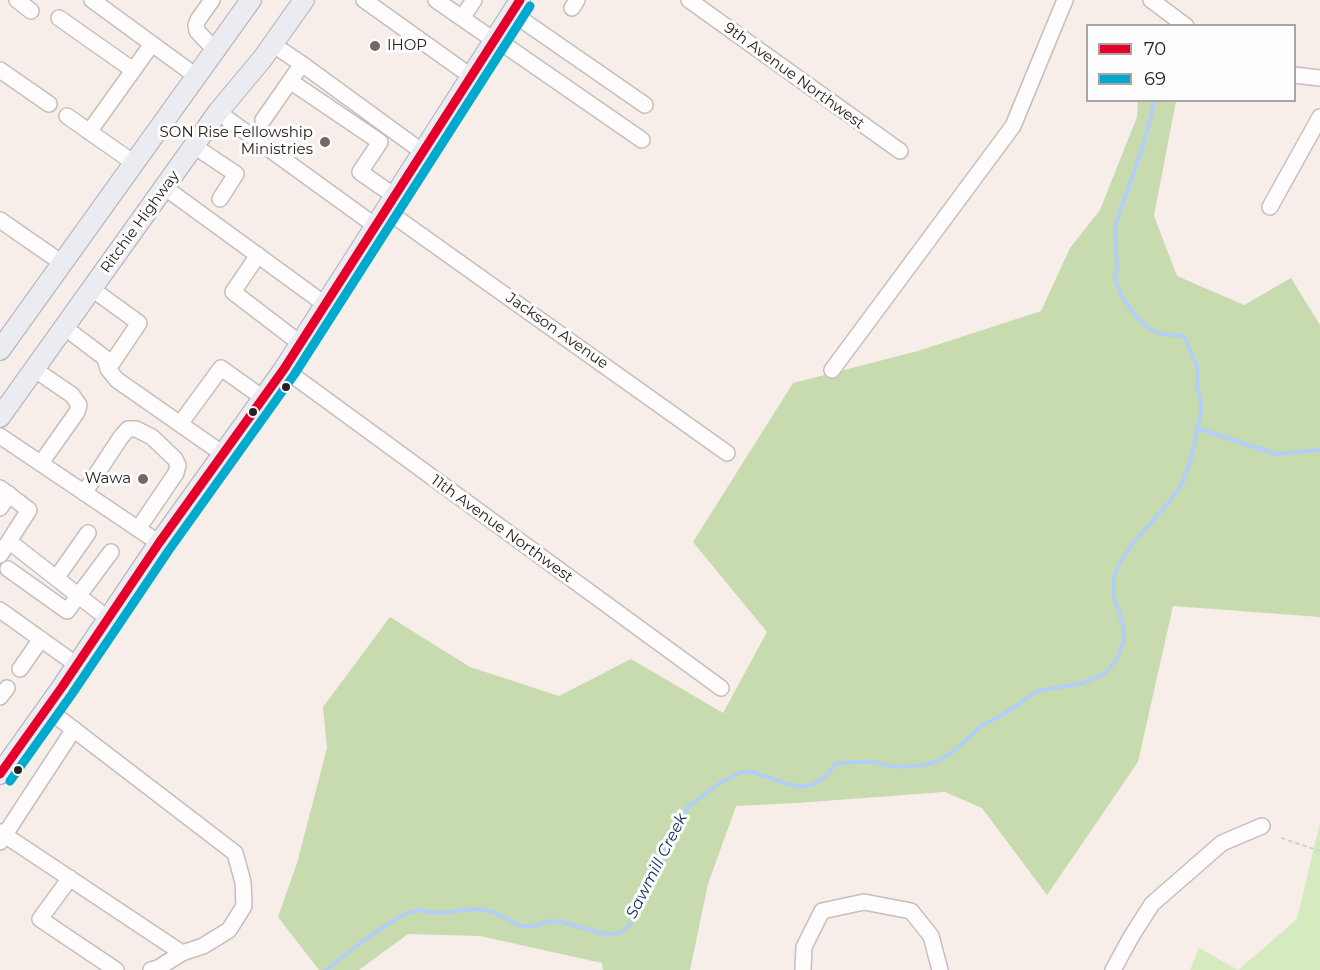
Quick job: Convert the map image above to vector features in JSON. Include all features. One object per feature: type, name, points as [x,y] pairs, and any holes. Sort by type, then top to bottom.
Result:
[{"type":"main road","name":"Ritchie Highway","points":[[0,417],[218,112],[263,58],[304,0]]},
{"type":"main road","points":[[1,347],[216,50],[245,2]]},
{"type":"main road","points":[[4,762],[46,709],[159,543],[301,344],[516,7]]},
{"type":"street","points":[[17,0],[31,11]]},
{"type":"street","points":[[92,0],[196,76]]},
{"type":"street","points":[[212,0],[196,25],[197,31],[216,50]]},
{"type":"street","points":[[364,0],[472,77]]},
{"type":"street","points":[[435,0],[642,140]]},
{"type":"street","points":[[462,18],[474,0]]},
{"type":"street","name":"9th Avenue Northwest","points":[[689,0],[900,151]]},
{"type":"street","points":[[832,370],[1013,126],[1065,0]]},
{"type":"street","points":[[1151,0],[1183,24]]},
{"type":"street","points":[[516,7],[645,105]]},
{"type":"street","points":[[59,18],[133,70]]},
{"type":"street","points":[[89,132],[152,44]]},
{"type":"street","points":[[272,44],[391,127],[423,153]]},
{"type":"street","points":[[263,120],[302,64]]},
{"type":"street","points":[[0,70],[49,104]]},
{"type":"street","points":[[1296,75],[1320,78]]},
{"type":"street","points":[[290,81],[380,142]]},
{"type":"street","points":[[218,112],[387,211]]},
{"type":"street","points":[[67,116],[134,163]]},
{"type":"street","points":[[1270,207],[1320,117]]},
{"type":"street","points":[[387,211],[360,172],[391,127]]},
{"type":"street","points":[[194,146],[236,174],[220,199]]},
{"type":"street","points":[[164,187],[326,304]]},
{"type":"street","name":"Jackson Avenue","points":[[387,211],[727,453]]},
{"type":"street","points":[[2,226],[62,263]]},
{"type":"street","points":[[258,255],[233,292],[301,344]]},
{"type":"street","points":[[92,289],[139,323],[108,369]]},
{"type":"street","points":[[64,327],[105,358],[108,369],[117,380],[223,454]]},
{"type":"street","points":[[180,424],[221,368],[263,398]]},
{"type":"street","points":[[34,369],[72,395],[79,405],[77,412],[41,463]]},
{"type":"street","name":"11th Avenue Northwest","points":[[284,369],[721,688]]},
{"type":"street","points":[[84,493],[128,429],[136,429],[152,438],[175,459],[178,465],[176,473],[138,529]]},
{"type":"street","points":[[0,436],[159,543]]},
{"type":"street","points":[[0,508],[5,491],[29,510],[0,555]]},
{"type":"street","points":[[57,577],[88,533]]},
{"type":"street","points":[[10,542],[107,618]]},
{"type":"street","points":[[8,569],[67,611],[111,552]]},
{"type":"street","points":[[0,610],[77,665]]},
{"type":"street","points":[[20,669],[41,639]]},
{"type":"street","points":[[46,709],[235,853],[243,882],[244,906],[229,930],[203,946],[182,953],[151,970]]},
{"type":"street","points":[[74,729],[2,836],[70,878],[182,953]]},
{"type":"street","points":[[1113,970],[1152,904],[1222,843],[1262,826]]},
{"type":"street","points":[[70,878],[40,919],[116,970]]},
{"type":"street","points":[[803,970],[804,947],[822,911],[864,902],[911,911],[931,936],[940,970]]},
{"type":"path","points":[[1281,838],[1320,851]]},
{"type":"green space","points":[[1138,102],[1176,102],[1154,216],[1177,276],[1244,305],[1291,278],[1320,325],[1320,617],[1173,606],[1138,762],[1047,895],[982,808],[945,792],[736,806],[708,884],[690,970],[603,970],[602,963],[480,936],[408,934],[359,970],[319,970],[278,917],[297,863],[327,748],[323,707],[390,617],[470,667],[559,696],[631,659],[723,713],[767,632],[693,542],[793,383],[918,351],[1041,311],[1070,248],[1100,210],[1137,117]]},
{"type":"green space","points":[[1320,823],[1320,970],[1238,970],[1297,919]]},
{"type":"green space","points":[[1199,948],[1238,970],[1190,970]]},
{"type":"waterway","name":"Sawmill Creek","points":[[326,970],[390,923],[407,913],[420,910],[435,913],[480,909],[493,912],[521,926],[534,926],[550,921],[605,934],[620,933],[628,927],[637,912],[653,881],[661,856],[674,840],[688,807],[720,783],[741,772],[753,772],[802,787],[814,784],[828,774],[835,764],[873,762],[895,767],[924,765],[938,761],[954,751],[981,726],[1004,714],[1038,691],[1083,683],[1106,673],[1116,660],[1124,641],[1123,625],[1114,597],[1114,577],[1119,564],[1133,543],[1171,500],[1183,482],[1192,455],[1202,408],[1197,385],[1197,366],[1184,336],[1161,334],[1148,328],[1134,314],[1120,293],[1115,278],[1117,267],[1115,226],[1144,143],[1154,102]]},
{"type":"waterway","points":[[1196,428],[1276,454],[1320,450]]},
{"type":"transit line","name":"70","points":[[0,774],[159,543],[284,369],[520,0]]},
{"type":"transit line","name":"69","points":[[10,781],[169,550],[294,375],[530,6]]},
{"type":"place","name":"IHOP","points":[[375,46]]},
{"type":"place","name":"SON Rise Fellowship Ministries","points":[[325,142]]},
{"type":"place","name":"Wawa","points":[[143,479]]}]
